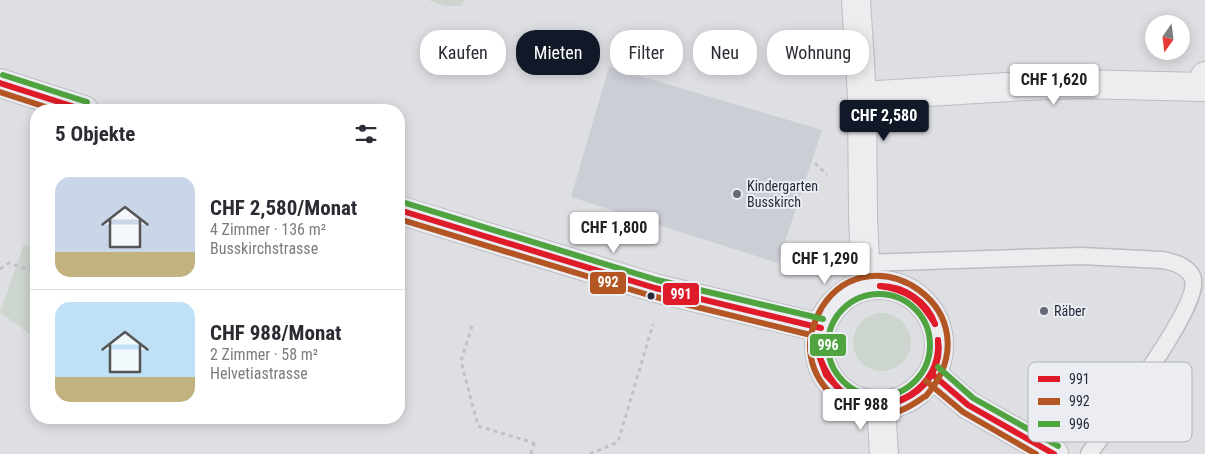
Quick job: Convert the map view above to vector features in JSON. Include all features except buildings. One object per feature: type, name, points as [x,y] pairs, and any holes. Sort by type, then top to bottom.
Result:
[{"type":"street","points":[[856,0],[862,96],[863,217],[866,275],[833,305],[821,328],[818,341],[820,361],[829,379],[843,394],[861,403],[881,406],[901,401],[919,390],[932,374],[938,356],[939,336],[933,317],[920,302],[904,290],[885,285],[866,275]]},
{"type":"street","points":[[862,96],[1060,85],[1203,87],[1205,76]]},
{"type":"street","points":[[0,83],[65,104]]},
{"type":"street","points":[[405,212],[655,288],[821,328]]},
{"type":"street","points":[[932,374],[968,405],[1028,439]]},
{"type":"street","points":[[881,406],[884,454]]},
{"type":"street","points":[[1033,442],[1054,454]]},
{"type":"lane","points":[[866,275],[1081,256],[1175,262],[1186,270],[1193,279],[1193,291],[1167,344],[1154,362]]},
{"type":"lane","points":[[1089,454],[1098,442]]},
{"type":"path","points":[[0,270],[9,263],[30,270]]},
{"type":"path","points":[[590,454],[618,442],[654,318]]},
{"type":"path","points":[[472,326],[461,361],[478,426],[535,442],[531,454]]},
{"type":"shaded area","points":[[428,0],[464,0],[462,6],[445,6]]},
{"type":"shaded area","points":[[609,67],[610,75],[636,75],[822,130],[778,263],[571,197]]},
{"type":"shaded area","points":[[24,244],[30,246],[30,334],[0,312]]},
{"type":"shaded area","points":[[876,313],[888,313],[903,321],[911,336],[911,348],[903,363],[888,371],[876,371],[861,363],[853,348],[853,336],[861,321]]},
{"type":"transit line","name":"996","points":[[3,75],[87,102]]},
{"type":"transit line","name":"991","points":[[0,83],[65,104]]},
{"type":"transit line","name":"992","points":[[0,92],[37,104]]},
{"type":"transit line","name":"996","points":[[405,203],[657,280],[823,319]]},
{"type":"transit line","name":"991","points":[[405,212],[655,288],[821,328]]},
{"type":"transit line","name":"992","points":[[405,221],[652,296],[819,337]]},
{"type":"transit line","name":"992","points":[[924,397],[893,413],[882,415],[869,414],[844,404],[825,387],[812,363],[810,350],[811,333],[822,307],[844,285],[869,276],[896,279],[920,291],[938,310],[947,336],[944,365],[926,396]]},
{"type":"transit line","name":"991","points":[[880,286],[898,289],[914,296],[926,308],[935,324]]},
{"type":"transit line","name":"991","points":[[880,286],[906,293],[919,302],[935,324]]},
{"type":"transit line","name":"996","points":[[879,294],[898,298],[915,309],[926,326],[930,345],[926,364],[915,381],[898,392],[879,396],[860,392],[843,381],[832,364],[828,345],[832,326],[843,309],[860,298],[879,294]]},
{"type":"transit line","name":"991","points":[[849,397],[865,403],[881,404],[896,401],[910,395],[922,385],[932,372],[937,357],[938,340]]},
{"type":"transit line","name":"991","points":[[849,397],[864,404],[880,405],[896,402],[911,396],[933,372],[938,357],[938,340]]},
{"type":"transit line","name":"991","points":[[820,358],[829,376],[841,391]]},
{"type":"transit line","name":"991","points":[[820,358],[826,375],[841,391]]},
{"type":"transit line","name":"996","points":[[938,367],[973,398],[1028,429]]},
{"type":"transit line","name":"991","points":[[932,374],[968,405],[1028,439]]},
{"type":"transit line","name":"992","points":[[926,381],[963,412],[1036,454]]},
{"type":"transit line","name":"991","points":[[1033,442],[1054,454]]},
{"type":"transit line","name":"996","points":[[1051,442],[1058,446]]},
{"type":"place","name":"Kindergarten Busskirch","points":[[737,194]]},
{"type":"place","name":"Räber","points":[[1044,311]]}]
